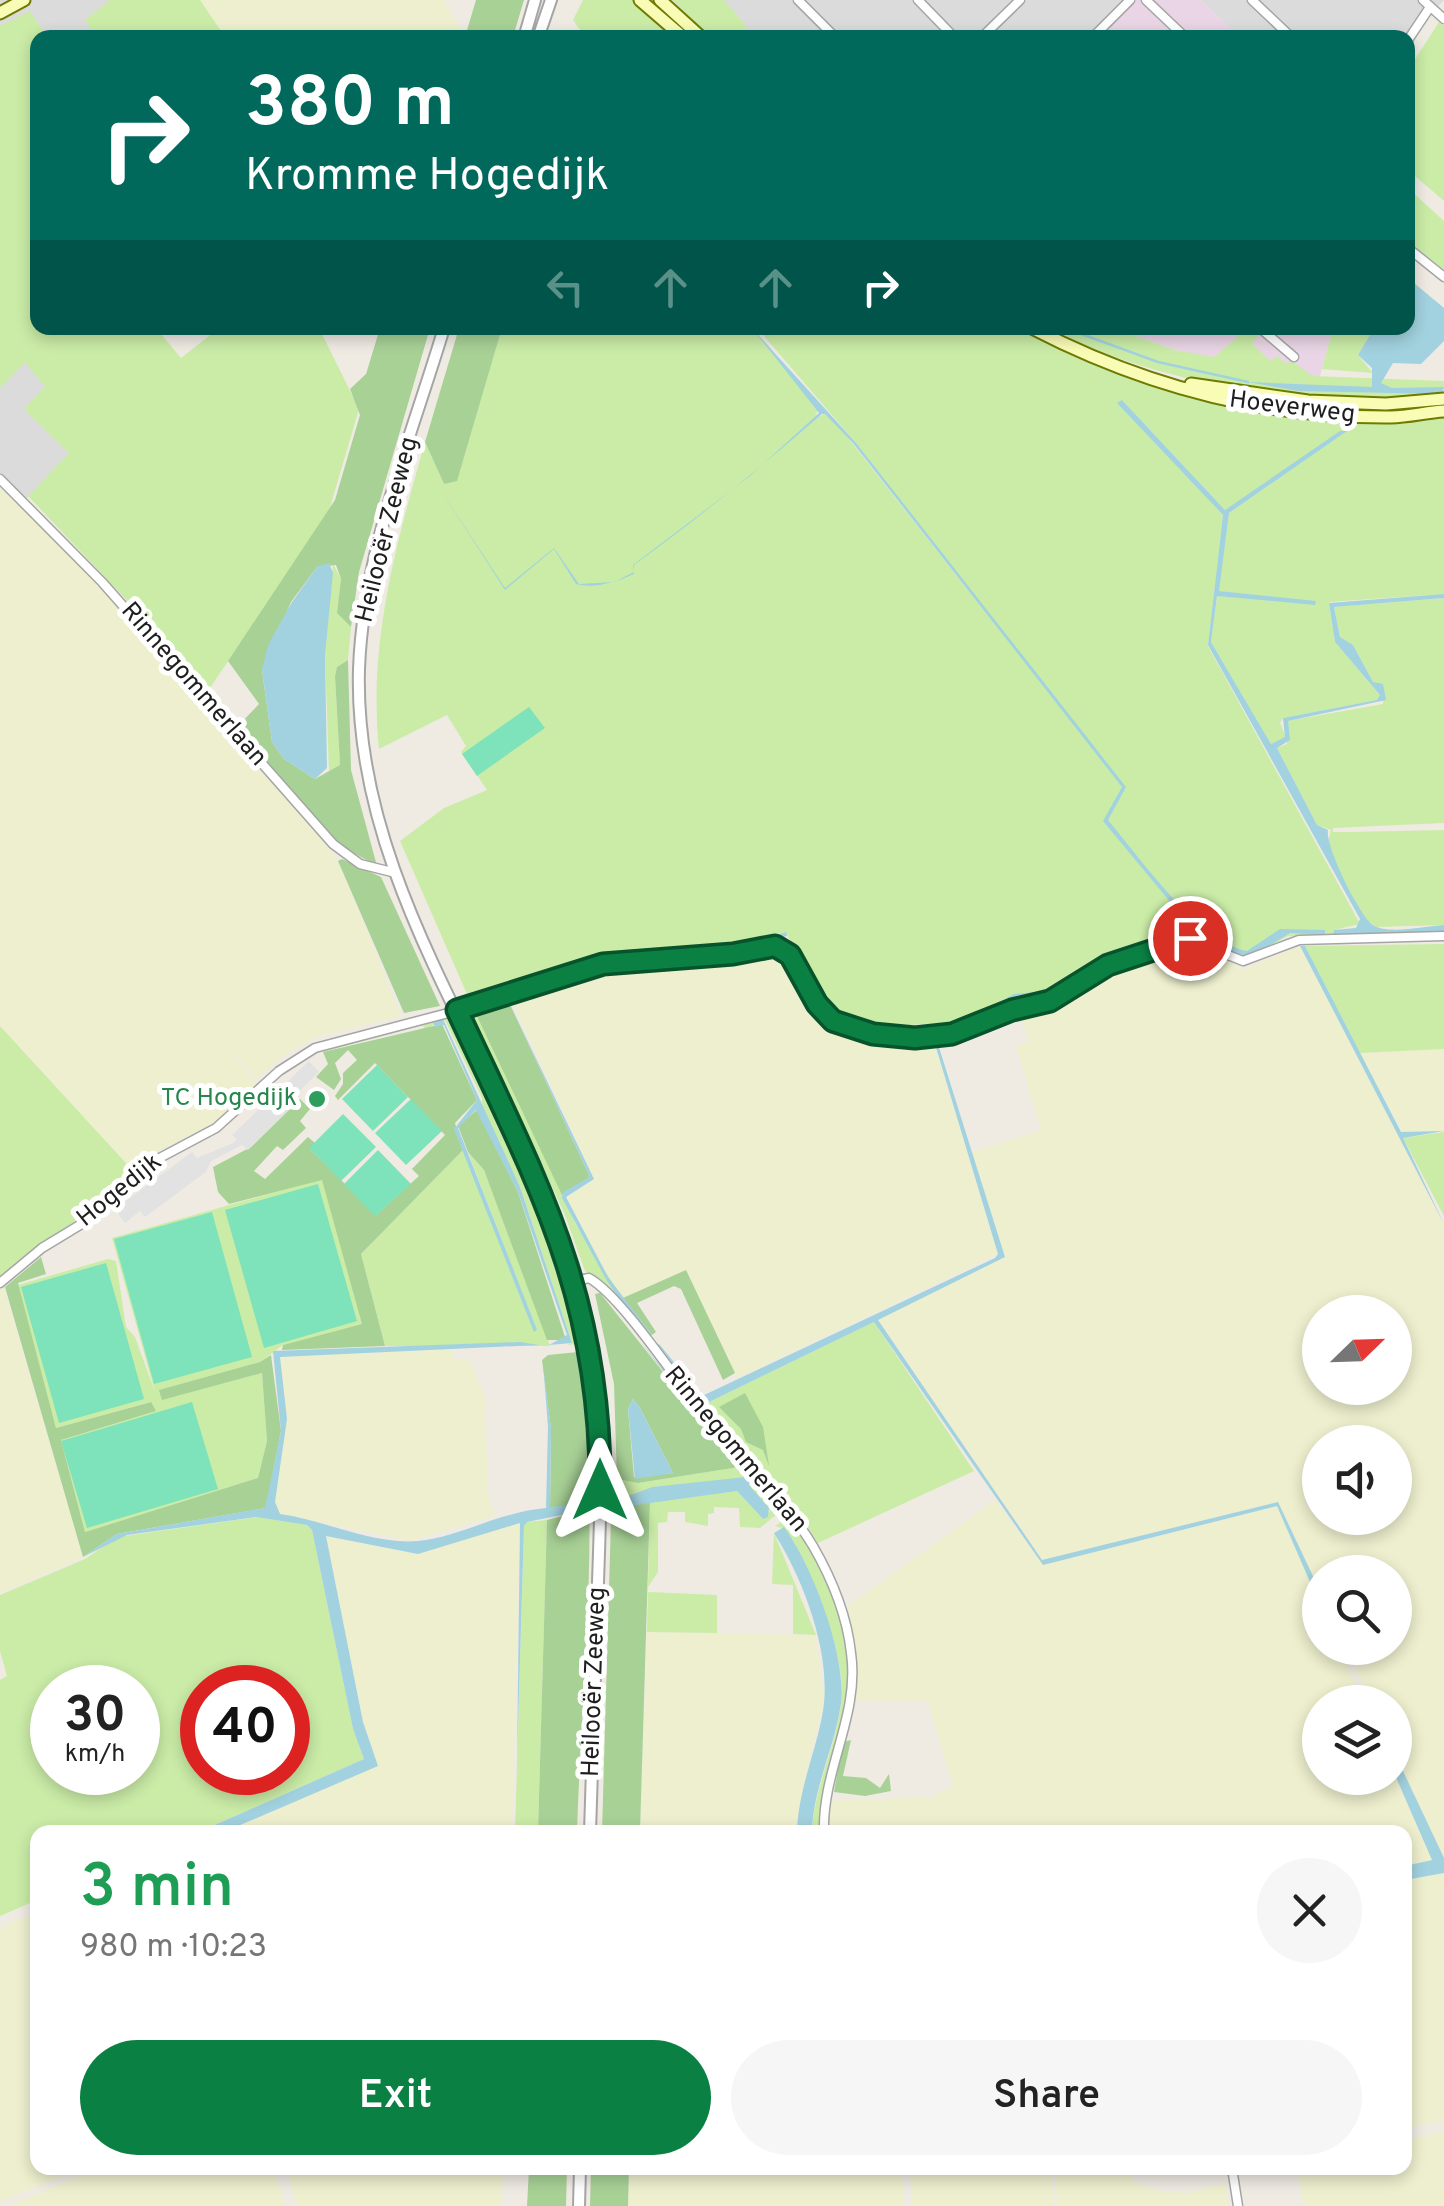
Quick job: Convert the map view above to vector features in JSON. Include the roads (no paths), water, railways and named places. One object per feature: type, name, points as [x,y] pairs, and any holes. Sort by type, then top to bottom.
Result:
[{"type":"main road","points":[[0,13],[24,0]]},
{"type":"main road","points":[[640,0],[675,30]]},
{"type":"main road","points":[[660,0],[693,30]]},
{"type":"main road","name":"Hoeverweg","points":[[1048,335],[1142,375],[1215,399],[1300,413],[1394,418],[1444,411]]},
{"type":"main road","name":"Hoeverweg","points":[[1142,375],[1308,401],[1386,404],[1444,399]]},
{"type":"street","points":[[526,30],[535,0]]},
{"type":"street","points":[[541,30],[550,0]]},
{"type":"street","points":[[990,30],[1020,0]]},
{"type":"street","points":[[1100,30],[1130,0]]},
{"type":"street","points":[[1146,0],[1178,30]]},
{"type":"street","points":[[1252,0],[1284,30]]},
{"type":"street","points":[[804,2],[829,30]]},
{"type":"street","points":[[924,2],[948,30]]},
{"type":"street","points":[[1413,30],[1427,3],[1444,20]]},
{"type":"street","points":[[1415,254],[1444,277]]},
{"type":"street","name":"Heilooër Zeeweg","points":[[442,335],[386,523],[362,637],[360,711],[378,824],[457,1010],[550,1210],[575,1281],[591,1346],[600,1430],[590,1825]]},
{"type":"street","points":[[1268,335],[1294,357]]},
{"type":"street","name":"Rinnegommerlaan","points":[[0,480],[102,582],[333,844],[360,864],[396,873]]},
{"type":"street","name":"Hogedijk","points":[[0,1283],[42,1248],[98,1214],[154,1162],[216,1128],[304,1053],[333,1041],[457,1010],[603,964],[733,954],[775,946],[790,955],[817,1004],[833,1021],[873,1034],[915,1038],[952,1034],[1012,1010],[1050,1001],[1100,968],[1185,938],[1243,961],[1299,940],[1444,936]]},
{"type":"street","name":"Rinnegommerlaan","points":[[575,1281],[589,1278],[612,1296],[714,1428],[794,1520],[825,1568],[848,1633],[853,1688],[827,1784],[824,1825]]},
{"type":"street","points":[[579,2206],[580,2175]]},
{"type":"street","points":[[1233,2175],[1238,2206]]},
{"type":"water","points":[[1415,284],[1444,308],[1444,341],[1421,364],[1393,363],[1381,383],[1392,388],[1444,387],[1441,394],[1298,391],[1248,382],[1372,387],[1372,368],[1358,355],[1370,335],[1415,335]]},
{"type":"water","points":[[758,335],[856,443],[1126,787],[1108,820],[1190,916],[1229,944],[1247,951],[1280,929],[1325,930],[1325,935],[1290,933],[1254,955],[1240,957],[1194,928],[1104,962],[1057,994],[1014,1002],[956,1026],[1014,994],[1049,991],[1096,960],[1177,930],[1186,921],[1103,821],[1122,787],[853,443],[822,414],[762,465],[819,413]]},
{"type":"water","points":[[1122,400],[1225,510],[1340,431],[1347,431],[1229,513],[1219,591],[1316,601],[1315,605],[1217,596],[1211,642],[1271,744],[1285,737],[1283,718],[1377,700],[1380,695],[1335,642],[1329,603],[1444,594],[1444,598],[1334,607],[1340,637],[1353,645],[1373,682],[1383,684],[1386,700],[1288,721],[1290,740],[1277,748],[1317,825],[1328,830],[1338,866],[1367,920],[1388,929],[1444,925],[1444,932],[1333,934],[1334,930],[1356,928],[1360,919],[1208,645],[1223,515],[1117,403]]},
{"type":"water","points":[[438,486],[505,588],[554,548],[579,584],[612,582],[591,586],[576,584],[554,549],[505,590]]},
{"type":"water","points":[[731,490],[634,565],[634,572],[633,565]]},
{"type":"water","points":[[329,563],[333,573],[325,656],[327,768],[315,779],[284,759],[272,742],[262,670],[268,645],[292,602],[317,567]]},
{"type":"water","points":[[786,932],[787,936],[731,950],[594,960],[471,1003],[500,988],[611,953],[743,944]]},
{"type":"water","points":[[1300,946],[1305,946],[1401,1132],[1444,1131],[1403,1138],[1444,1224]]},
{"type":"water","points":[[508,1000],[594,1179],[566,1197],[608,1277],[652,1335],[648,1339],[607,1281],[562,1198],[563,1192],[590,1177]]},
{"type":"water","points":[[443,1019],[520,1187],[572,1343],[549,1345],[567,1335],[518,1192],[476,1110],[458,1128],[537,1330],[534,1332],[454,1129],[477,1100],[444,1025],[435,1027],[433,1022]]},
{"type":"water","points":[[926,1041],[937,1041],[1005,1257],[878,1320],[1042,1560],[1278,1502],[1303,1555],[1302,1564],[1277,1506],[1043,1565],[874,1322],[707,1403],[794,1506],[809,1532],[655,1347],[659,1344],[702,1396],[995,1258],[998,1254],[935,1044]]},
{"type":"water","points":[[639,1340],[750,1475],[749,1485],[769,1508],[768,1517],[763,1519],[737,1491],[614,1508],[615,1501],[652,1487],[746,1477]]},
{"type":"water","points":[[520,1342],[539,1345],[280,1357],[287,1419],[275,1502],[280,1514],[401,1541],[434,1539],[512,1514],[546,1508],[548,1427],[543,1363],[551,1429],[550,1507],[582,1504],[586,1510],[527,1522],[524,1526],[517,1759],[520,1523],[418,1554],[326,1536],[363,1722],[378,1766],[240,1825],[215,1825],[283,1795],[310,1795],[310,1783],[364,1759],[353,1729],[312,1530],[307,1525],[256,1517],[127,1535],[83,1557],[117,1534],[265,1508],[281,1431],[273,1351]]},
{"type":"water","points":[[633,1399],[673,1473],[635,1479],[628,1409]]},
{"type":"water","points":[[784,1527],[806,1564],[839,1661],[841,1703],[812,1825],[798,1825],[823,1711],[823,1666],[805,1595],[774,1533]]},
{"type":"water","points":[[1412,1790],[1444,1858],[1444,1873],[1412,1879],[1412,1864],[1432,1860],[1404,1795],[1412,1795]]},
{"type":"waterway","points":[[1084,335],[1158,362],[1248,382]]},
{"type":"place","name":"TC Hogedijk","points":[[317,1099]]}]
